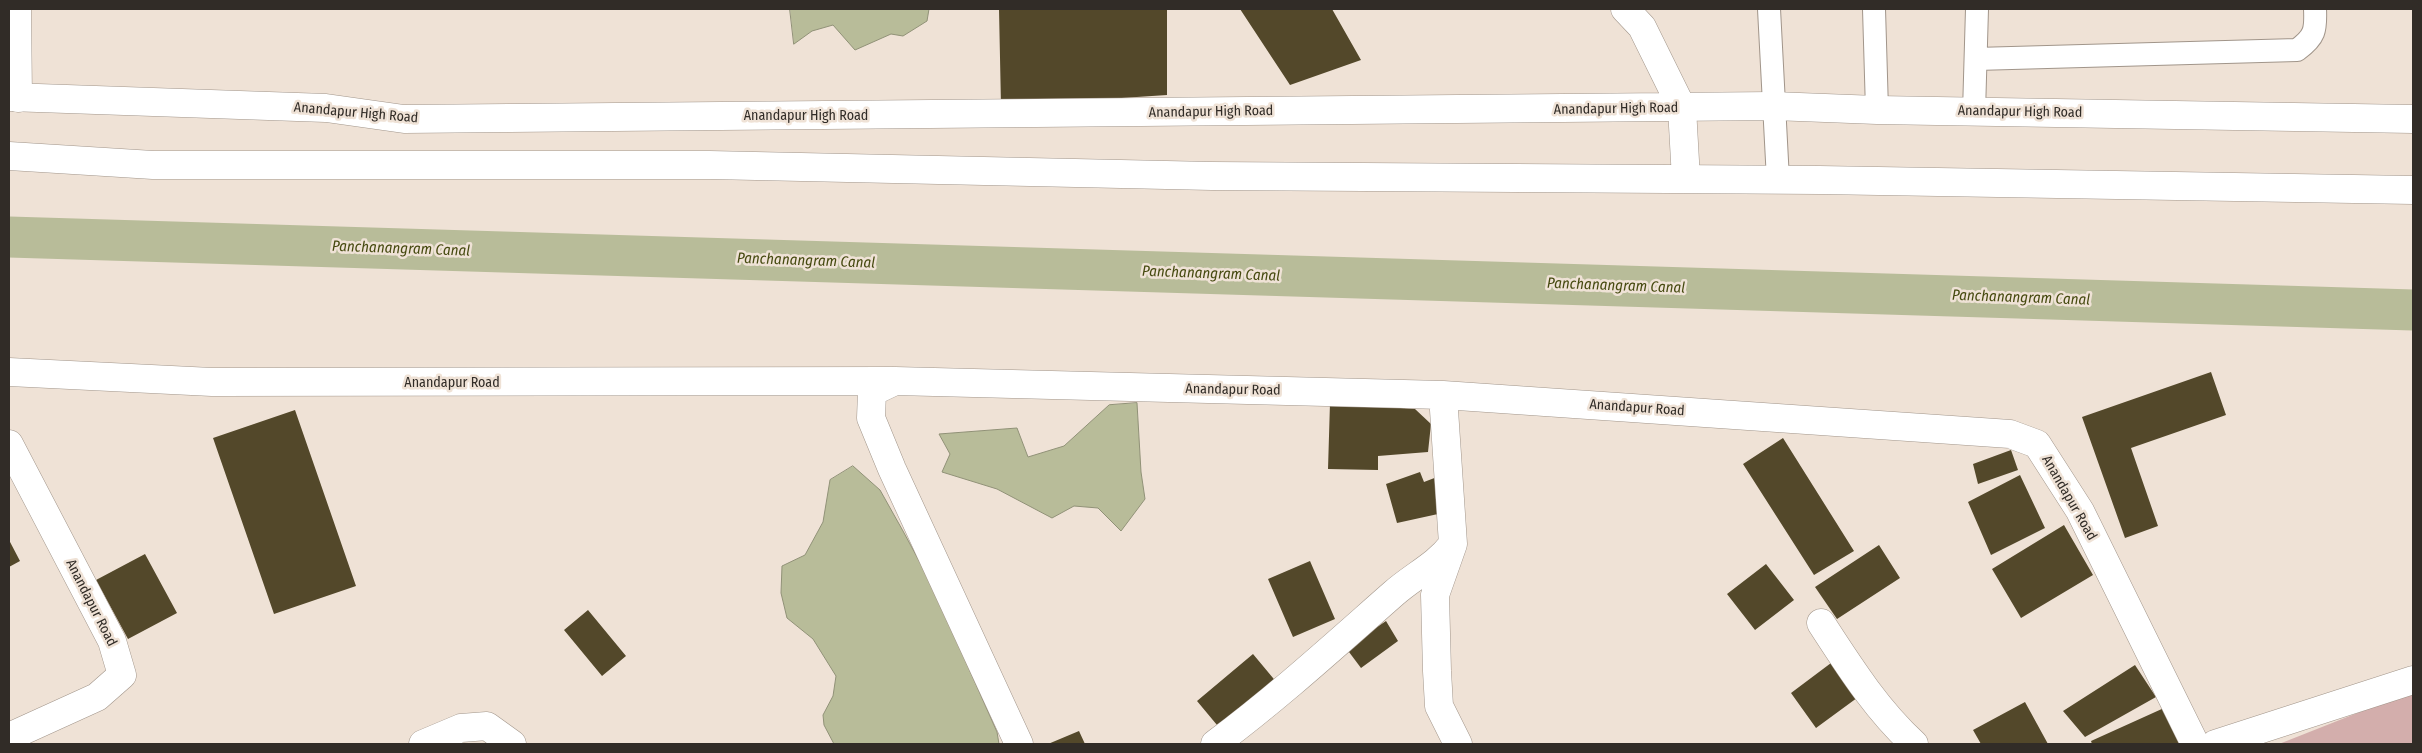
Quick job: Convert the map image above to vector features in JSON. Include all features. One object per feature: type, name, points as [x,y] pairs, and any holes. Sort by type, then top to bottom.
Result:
[{"type":"main road","points":[[13,97],[16,9]]},
{"type":"main road","points":[[1624,9],[1642,27],[1682,108],[1686,179]]},
{"type":"main road","name":"Anandapur High Road","points":[[13,97],[326,108],[404,119],[1773,106],[1974,112],[2413,119]]},
{"type":"main road","points":[[9,156],[153,164],[710,165],[1202,176],[1778,180],[2413,190]]},
{"type":"main road","name":"Anandapur Road","points":[[9,372],[212,382],[895,382],[1443,395],[2010,434],[2036,444],[2080,511],[2195,744]]},
{"type":"main road","name":"Anandapur Road","points":[[895,382],[872,392],[871,418],[896,478],[1019,744]]},
{"type":"main road","points":[[1443,395],[1453,544],[1435,595],[1436,662],[1439,706],[1458,744]]},
{"type":"main road","name":"Anandapur Road","points":[[9,444],[112,641],[122,675],[97,697],[9,737]]},
{"type":"main road","points":[[1214,744],[1327,651],[1398,589],[1442,558],[1453,544]]},
{"type":"main road","points":[[1821,623],[1860,681],[1894,725],[1914,744]]},
{"type":"main road","points":[[2215,744],[2413,680]]},
{"type":"main road","points":[[423,744],[461,728],[487,726],[512,744]]},
{"type":"lane","points":[[1769,9],[1778,180]]},
{"type":"lane","points":[[1874,9],[1877,110]]},
{"type":"lane","points":[[1974,112],[1978,9]]},
{"type":"lane","points":[[1976,59],[2297,50],[2308,42],[2316,28],[2315,9]]},
{"type":"shaded area","points":[[790,9],[929,9],[927,21],[903,36],[891,34],[855,50],[833,25],[812,31],[794,44]]},
{"type":"shaded area","points":[[1137,403],[1141,472],[1145,499],[1121,531],[1098,508],[1074,506],[1052,518],[997,489],[942,472],[950,454],[939,434],[1017,428],[1028,457],[1064,446],[1109,405]]},
{"type":"shaded area","points":[[853,466],[880,490],[932,585],[997,732],[999,744],[834,744],[824,725],[823,715],[833,696],[836,676],[813,639],[787,618],[781,593],[782,566],[805,555],[823,522],[830,480]]},
{"type":"shaded area","points":[[2413,691],[2413,744],[2279,744]]},
{"type":"building","points":[[999,9],[1167,9],[1167,95],[1001,106]]},
{"type":"building","points":[[1240,9],[1332,9],[1361,60],[1290,85]]},
{"type":"building","points":[[2211,372],[2226,415],[2131,448],[2158,526],[2125,538],[2082,417]]},
{"type":"building","points":[[1330,403],[1415,409],[1431,424],[1428,452],[1378,456],[1378,470],[1328,469]]},
{"type":"building","points":[[295,410],[356,586],[274,614],[213,438]]},
{"type":"building","points":[[1783,438],[1854,551],[1814,575],[1743,464]]},
{"type":"building","points":[[2011,450],[2018,470],[1978,484],[1973,464]]},
{"type":"building","points":[[1420,472],[1424,482],[1437,477],[1438,514],[1397,523],[1386,484]]},
{"type":"building","points":[[2020,475],[2045,528],[1991,555],[1968,502]]},
{"type":"building","points":[[2064,525],[2093,575],[2021,618],[1992,569]]},
{"type":"building","points":[[9,540],[20,561],[9,567]]},
{"type":"building","points":[[1879,545],[1900,578],[1837,619],[1815,587]]},
{"type":"building","points":[[145,554],[177,613],[128,639],[96,580]]},
{"type":"building","points":[[1310,561],[1335,619],[1293,637],[1268,579]]},
{"type":"building","points":[[1766,564],[1794,600],[1755,630],[1727,594]]},
{"type":"building","points":[[588,610],[626,656],[602,676],[564,630]]},
{"type":"building","points":[[1386,621],[1398,641],[1361,668],[1346,648]]},
{"type":"building","points":[[1253,654],[1278,684],[1222,731],[1197,701]]},
{"type":"building","points":[[1835,660],[1861,695],[1816,728],[1791,693]]},
{"type":"building","points":[[2135,665],[2156,697],[2085,737],[2063,711]]},
{"type":"building","points":[[2025,702],[2048,744],[1981,744],[1973,730]]},
{"type":"building","points":[[2164,708],[2181,744],[2092,744],[2091,741]]},
{"type":"building","points":[[1079,731],[1085,744],[1048,744]]},
{"type":"waterway","name":"Panchanangram Canal","points":[[9,237],[2413,310]]}]
